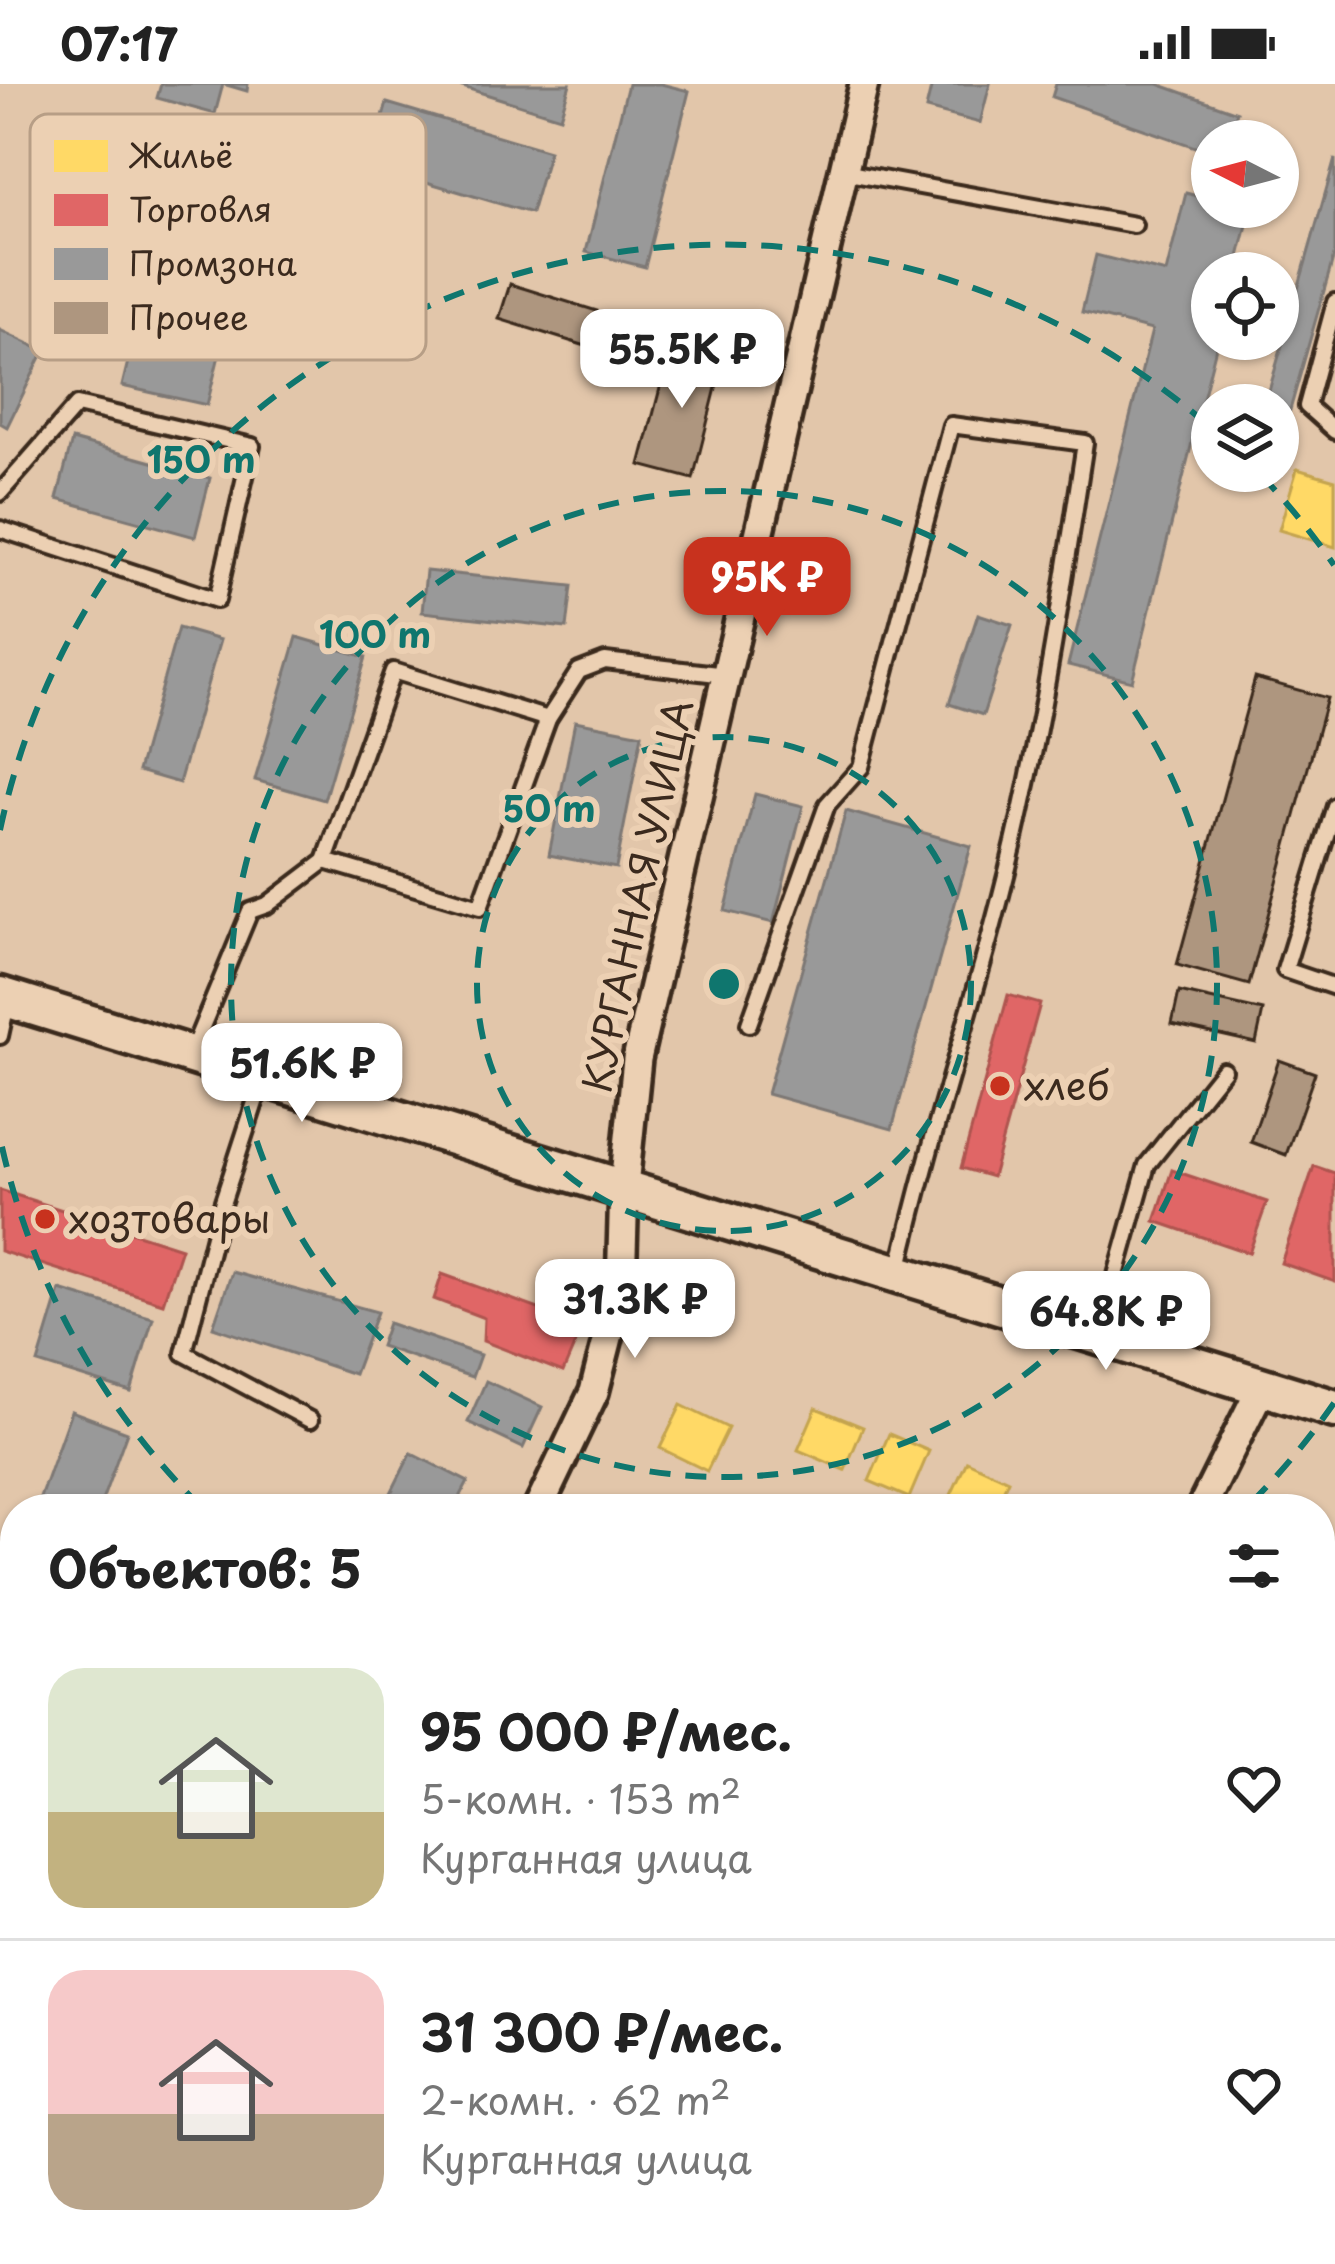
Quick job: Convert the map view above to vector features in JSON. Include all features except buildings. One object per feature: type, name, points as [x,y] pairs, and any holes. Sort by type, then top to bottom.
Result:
[{"type":"main road","points":[[4,998],[1335,1409]]},
{"type":"street","name":"КУРГАННАЯ УЛИЦА","points":[[545,1494],[594,1392],[621,1287],[624,1186],[637,1059],[864,84]]},
{"type":"street","points":[[1208,1494],[1263,1384]]},
{"type":"lane","points":[[843,172],[1134,225]]},
{"type":"lane","points":[[1335,302],[1306,406],[1335,431]]},
{"type":"lane","points":[[0,493],[77,405],[252,446],[217,600],[0,529]]},
{"type":"lane","points":[[749,1024],[827,805],[861,767],[951,424],[1085,443],[1050,668],[1020,817],[899,1271]]},
{"type":"lane","points":[[325,861],[481,907],[548,719],[579,671],[605,661],[726,675]]},
{"type":"lane","points":[[191,1054],[250,911],[267,905],[325,861],[393,671],[548,719]]},
{"type":"lane","points":[[1335,806],[1286,970],[1335,987]]},
{"type":"lane","points":[[0,1036],[4,998]]},
{"type":"lane","points":[[1100,1334],[1147,1165],[1222,1070]]},
{"type":"lane","points":[[263,1076],[222,1204],[184,1353],[310,1420]]},
{"type":"place","name":"хлеб","points":[[1000,1086]]},
{"type":"place","name":"хозтовары","points":[[45,1219]]}]
